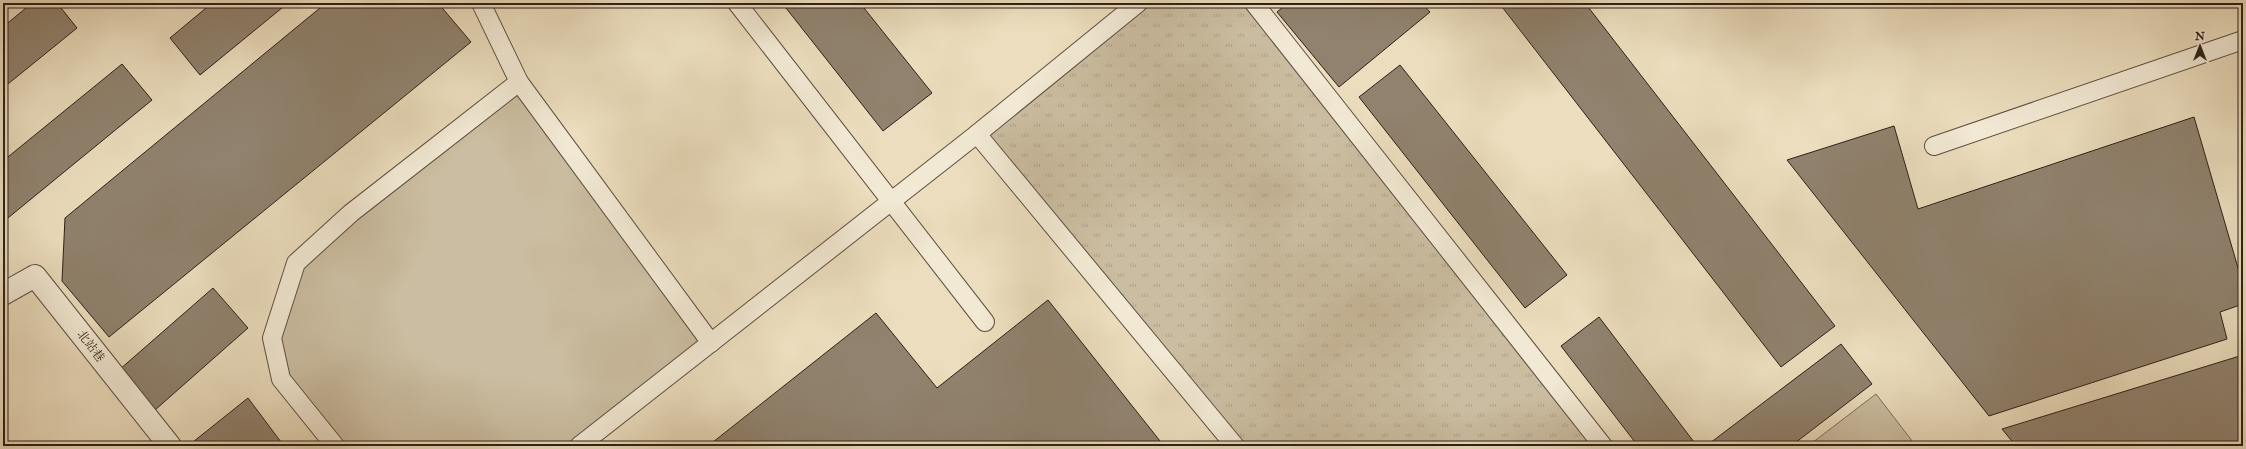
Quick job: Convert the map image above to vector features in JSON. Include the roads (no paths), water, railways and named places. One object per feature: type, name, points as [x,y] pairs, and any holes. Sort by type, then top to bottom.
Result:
[{"type":"street","name":"北站巷","points":[[3,294],[35,276],[170,446]]},
{"type":"lane","points":[[481,3],[519,82],[711,343]]},
{"type":"lane","points":[[737,3],[986,322]]},
{"type":"lane","points":[[579,446],[977,134],[1138,3]]},
{"type":"lane","points":[[1254,3],[1604,446]]},
{"type":"lane","points":[[1934,146],[2243,40]]},
{"type":"lane","points":[[335,446],[281,379],[272,338],[296,263],[351,212],[519,82]]},
{"type":"lane","points":[[977,134],[1236,446]]}]
